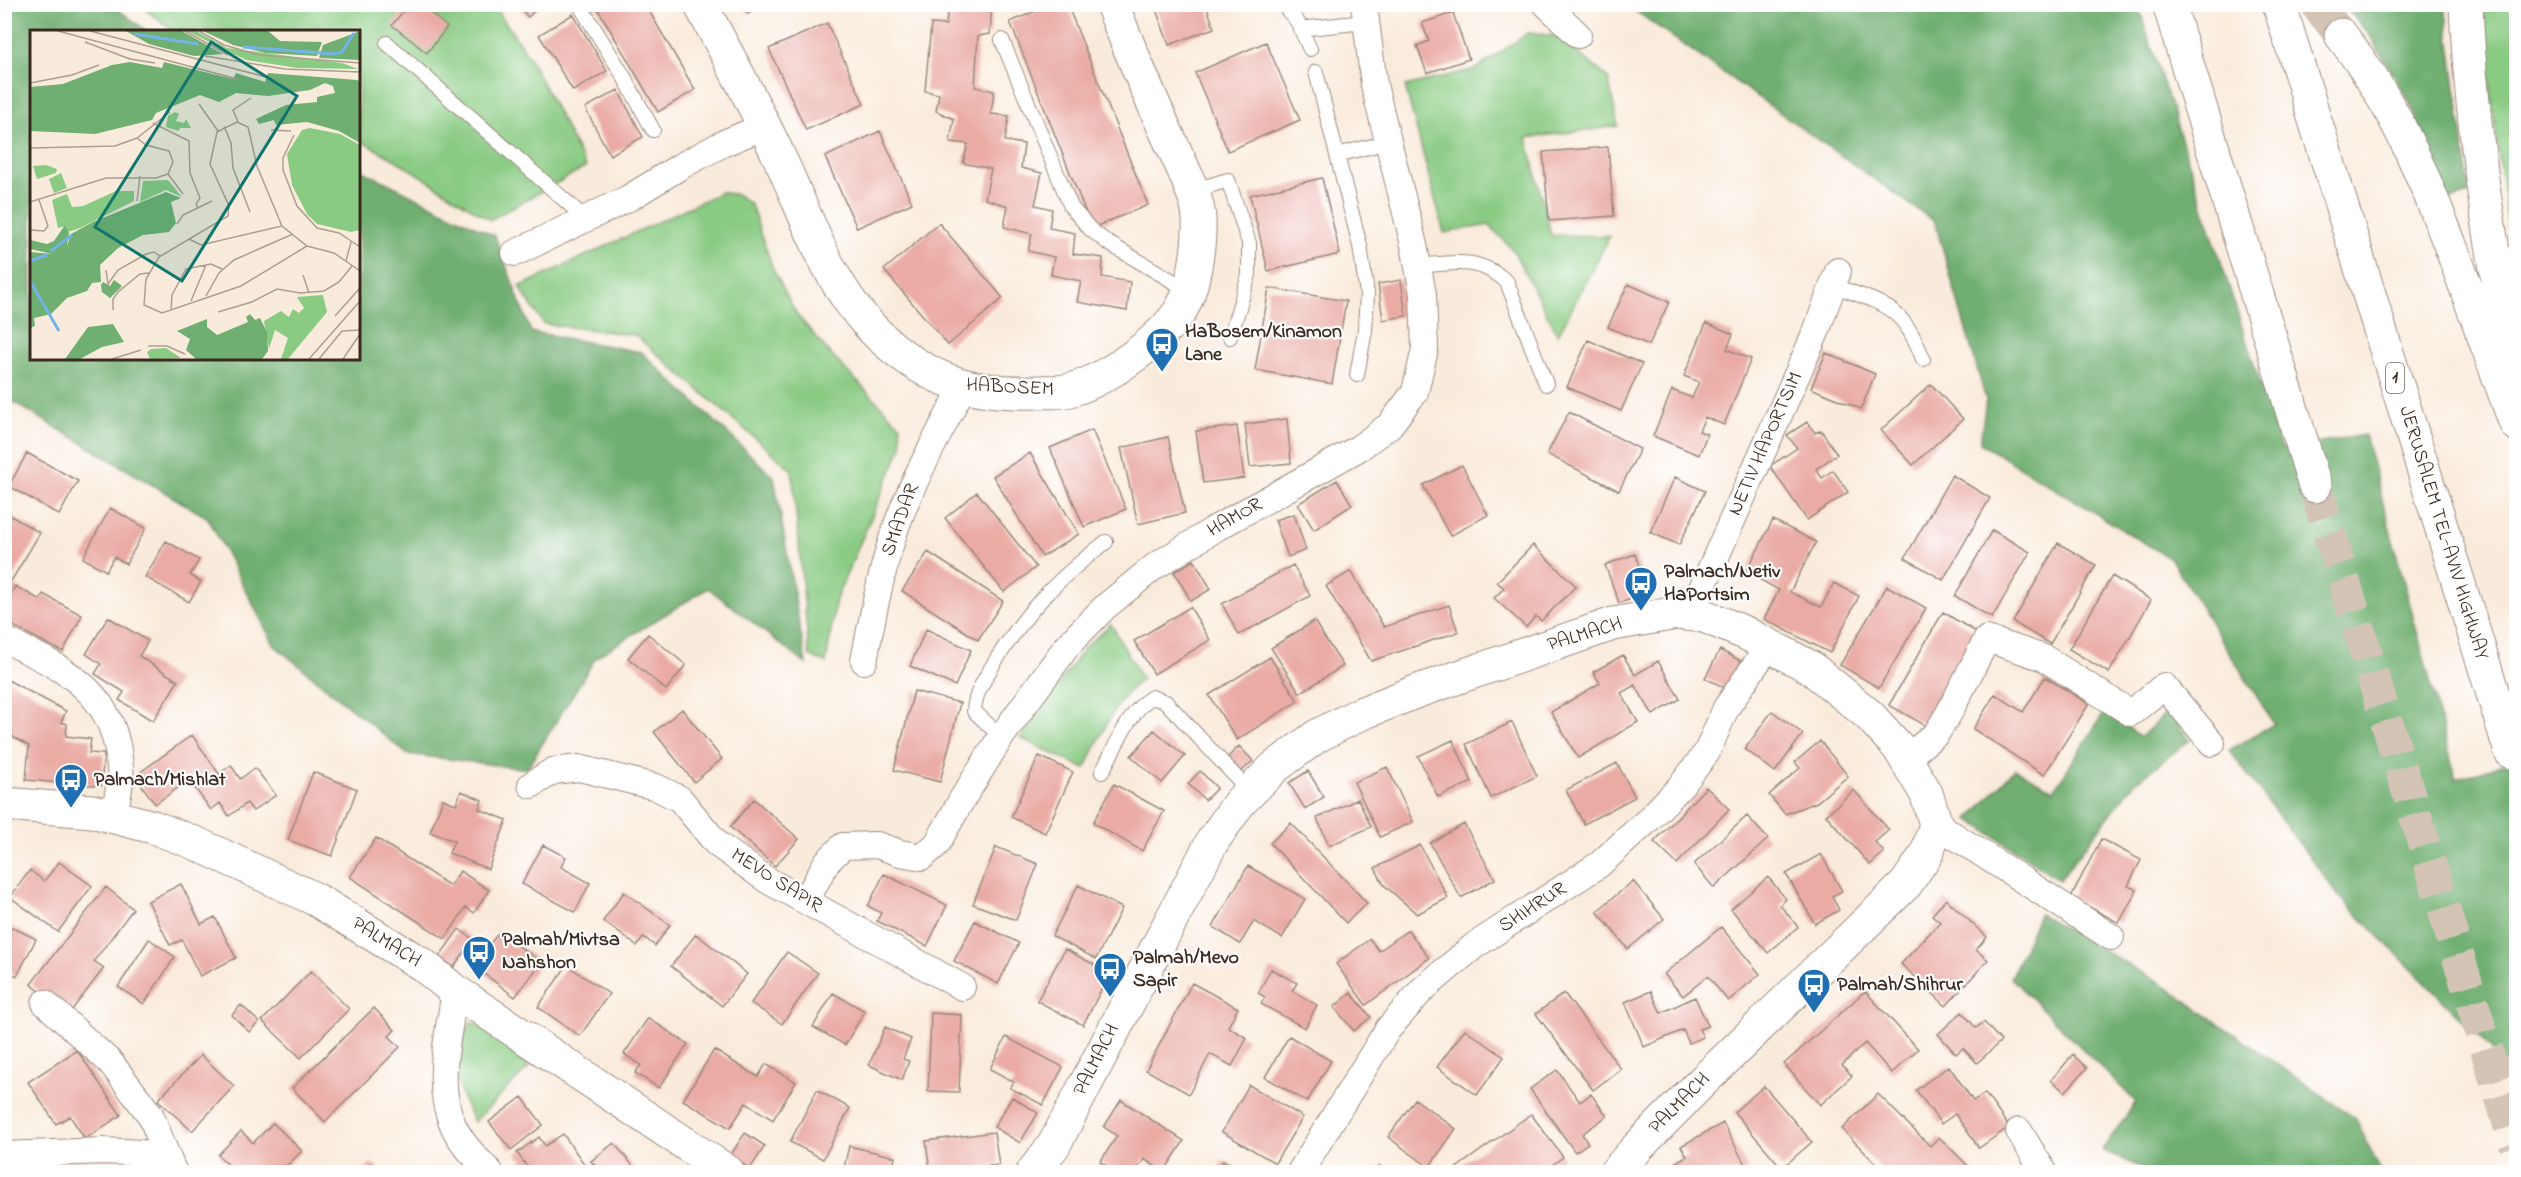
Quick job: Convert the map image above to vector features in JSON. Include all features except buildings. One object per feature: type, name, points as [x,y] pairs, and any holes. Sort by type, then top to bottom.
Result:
[{"type":"main road","name":"HABOSEM","points":[[700,4],[744,83],[824,260],[848,301],[884,340],[927,372],[963,387],[1019,392],[1069,390],[1116,369],[1149,344],[1180,310],[1196,263],[1200,216],[1129,50],[1112,4]]},
{"type":"main road","points":[[2169,4],[2315,486]]},
{"type":"main road","name":"JERUSALEM TEL-AVIV HIGHWAY","points":[[2279,4],[2511,752]]},
{"type":"main road","points":[[2466,4],[2479,154],[2495,271],[2517,380]]},
{"type":"main road","points":[[2341,35],[2382,93],[2415,157],[2443,224],[2517,424]]},
{"type":"main road","name":"PALMACH","points":[[1033,1173],[1054,1145],[1212,842],[1239,803],[1275,767],[1317,736],[1360,714],[1408,695],[1613,624],[1677,614],[1704,616],[1810,667],[1869,716],[1905,759],[1926,794],[1935,824],[1927,853],[1906,884],[1699,1085],[1638,1147],[1616,1173]]},
{"type":"main road","name":"PALMACH","points":[[4,804],[92,811],[153,827],[195,843],[315,898],[423,965],[455,991],[728,1173]]},
{"type":"street","points":[[1546,4],[1578,35]]},
{"type":"street","name":"HAMOR","points":[[806,901],[826,863],[843,846],[877,846],[922,857],[937,844],[1001,737],[1067,646],[1105,607],[1146,574],[1218,528],[1359,448],[1390,425],[1415,392],[1425,349],[1423,294],[1374,85],[1364,13]]},
{"type":"street","points":[[515,253],[629,198],[724,143],[765,126]]},
{"type":"street","name":"NETIV HAPORTSIM","points":[[1690,615],[1816,332],[1835,278]]},
{"type":"street","name":"SMADAR","points":[[864,661],[877,595],[894,534],[918,474],[963,387]]},
{"type":"street","points":[[4,639],[50,663],[91,692],[113,724],[121,768],[114,817]]},
{"type":"street","points":[[1905,759],[1936,734],[1987,639],[2044,658],[2131,713],[2164,686],[2212,743]]},
{"type":"street","name":"SHIHRUR","points":[[1300,1173],[1388,1029],[1422,990],[1474,946],[1600,864],[1648,820],[1681,786],[1707,752],[1726,708],[1768,645]]},
{"type":"street","name":"MEVO SAPIR","points":[[531,785],[553,771],[579,768],[656,787],[680,799],[717,844],[767,880],[962,987]]},
{"type":"street","points":[[1935,824],[2111,937]]},
{"type":"street","points":[[455,991],[444,1066],[445,1095],[453,1125],[467,1148],[490,1173]]},
{"type":"street","points":[[45,1003],[111,1063],[151,1116],[174,1172]]},
{"type":"street","points":[[2019,1131],[2044,1173]]},
{"type":"street","points":[[4,1155],[104,1151],[142,1153],[174,1172]]},
{"type":"lane","points":[[579,4],[623,75],[652,130]]},
{"type":"lane","points":[[1282,4],[1300,29],[1310,49]]},
{"type":"lane","points":[[1300,29],[1364,13]]},
{"type":"lane","points":[[1002,40],[1071,207],[1091,230],[1108,243],[1188,290]]},
{"type":"lane","points":[[387,43],[586,219]]},
{"type":"lane","points":[[1316,72],[1360,246],[1367,294],[1365,330],[1357,375]]},
{"type":"lane","points":[[1337,155],[1388,142]]},
{"type":"lane","points":[[1191,192],[1228,180],[1249,243],[1249,275],[1230,337]]},
{"type":"lane","points":[[1418,266],[1459,262],[1477,263],[1496,272],[1507,282],[1546,384]]},
{"type":"lane","points":[[1835,278],[1883,304],[1898,315],[1914,334],[1923,359]]},
{"type":"lane","points":[[1001,737],[974,711],[974,698],[1011,636],[1037,602],[1071,569],[1106,542]]},
{"type":"lane","points":[[1102,772],[1123,733],[1144,702],[1152,697],[1166,702],[1250,792]]},
{"type":"green space","points":[[5,4],[112,5],[146,30],[30,30],[30,360],[360,360],[360,169],[495,236],[531,332],[641,352],[774,477],[806,664],[708,588],[596,657],[527,769],[407,754],[274,645],[208,518],[5,397]]},
{"type":"green space","points":[[140,5],[494,5],[530,59],[586,167],[490,220],[394,159],[360,141],[360,30],[172,30]]},
{"type":"green space","points":[[1627,5],[2138,5],[2281,448],[2365,435],[2456,779],[2516,760],[2516,1074],[2338,895],[2229,750],[2274,724],[2171,559],[1980,443],[1986,400],[1935,222]]},
{"type":"green space","points":[[2343,5],[2445,5],[2470,194],[2449,200],[2408,99],[2369,34]]},
{"type":"green space","points":[[2483,5],[2516,5],[2516,284],[2490,90]]},
{"type":"green space","points":[[1528,33],[1558,36],[1608,78],[1618,126],[1527,138],[1551,235],[1610,236],[1558,335],[1513,250],[1489,225],[1444,233],[1405,86],[1476,69]]},
{"type":"green space","points":[[721,192],[738,195],[751,205],[773,269],[797,315],[833,357],[900,425],[902,446],[836,599],[826,663],[809,655],[792,470],[635,335],[544,324],[519,287]]},
{"type":"green space","points":[[1111,624],[1142,679],[1115,709],[1085,769],[1020,738],[1085,647]]},
{"type":"green space","points":[[2105,711],[2141,737],[2168,711],[2190,740],[2135,783],[2059,880],[1969,819],[2015,769],[2054,790]]},
{"type":"green space","points":[[2039,914],[2159,982],[2356,1119],[2381,1172],[2150,1172],[2102,1150],[2136,1102],[2011,978]]},
{"type":"green space","points":[[472,1021],[530,1066],[474,1122],[462,1096],[457,1072],[460,1048]]},
{"type":"tunnel","points":[[2316,4],[2341,35]]},
{"type":"tunnel","points":[[2315,486],[2516,1146]]},
{"type":"place","name":"HaBosem/Kinamon Lane","points":[[1162,373]]},
{"type":"place","name":"Palmach/Netiv HaPortsim","points":[[1641,612]]},
{"type":"place","name":"Palmach/Mishlat","points":[[71,809]]},
{"type":"place","name":"Palmah/Mivtsa Nahshon","points":[[479,981]]},
{"type":"place","name":"Palmah/Mevo Sapir","points":[[1110,998]]},
{"type":"place","name":"Palmah/Shihrur","points":[[1814,1014]]}]
